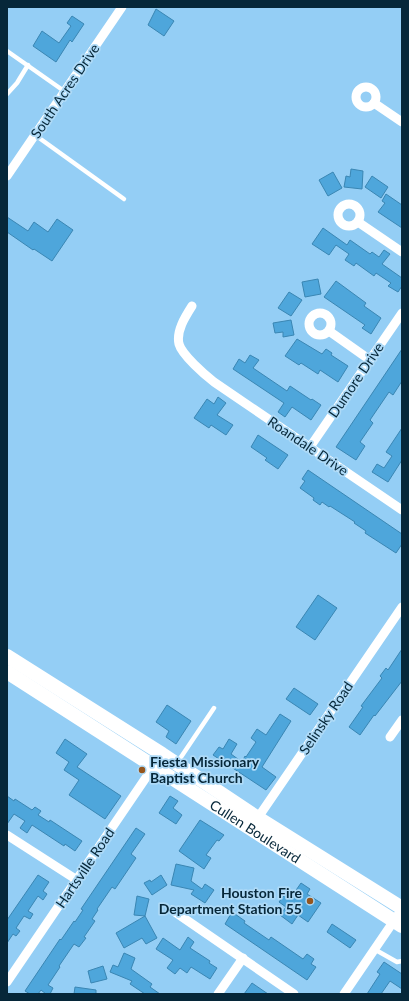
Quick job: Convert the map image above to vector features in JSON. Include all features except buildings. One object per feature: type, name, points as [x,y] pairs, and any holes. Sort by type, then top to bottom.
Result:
[{"type":"main road","name":"Cullen Boulevard","points":[[7,656],[154,767],[255,823],[327,869],[398,923]]},
{"type":"main road","name":"Cullen Boulevard","points":[[7,672],[162,754],[255,823]]},
{"type":"main road","name":"Cullen Boulevard","points":[[327,869],[402,908]]},
{"type":"street","name":"South Acres Drive","points":[[7,176],[122,7]]},
{"type":"street","points":[[374,103],[402,122]]},
{"type":"street","points":[[358,222],[402,252]]},
{"type":"street","name":"Roandale Drive","points":[[192,306],[185,316],[181,326],[179,345],[197,368],[214,382],[310,447],[400,505]]},
{"type":"street","name":"Dumore Drive","points":[[310,447],[402,313]]},
{"type":"street","points":[[329,331],[370,360]]},
{"type":"street","name":"Selinsky Road","points":[[255,823],[402,607]]},
{"type":"street","points":[[390,737],[402,720]]},
{"type":"street","name":"Hartsville Road","points":[[7,982],[162,754]]},
{"type":"street","points":[[7,835],[77,880]]},
{"type":"street","points":[[344,994],[374,949],[398,923],[402,908]]},
{"type":"street","points":[[172,910],[294,994]]},
{"type":"street","points":[[218,994],[243,958]]},
{"type":"lane","points":[[7,50],[64,91]]},
{"type":"lane","points":[[7,94],[17,83],[28,65]]},
{"type":"lane","points":[[35,135],[124,199]]},
{"type":"lane","points":[[176,764],[214,708]]},
{"type":"lane","points":[[374,949],[396,962],[402,960]]},
{"type":"place","name":"Fiesta Missionary Baptist Church","points":[[142,770]]},
{"type":"place","name":"Houston Fire Department Station 55","points":[[310,901]]}]
